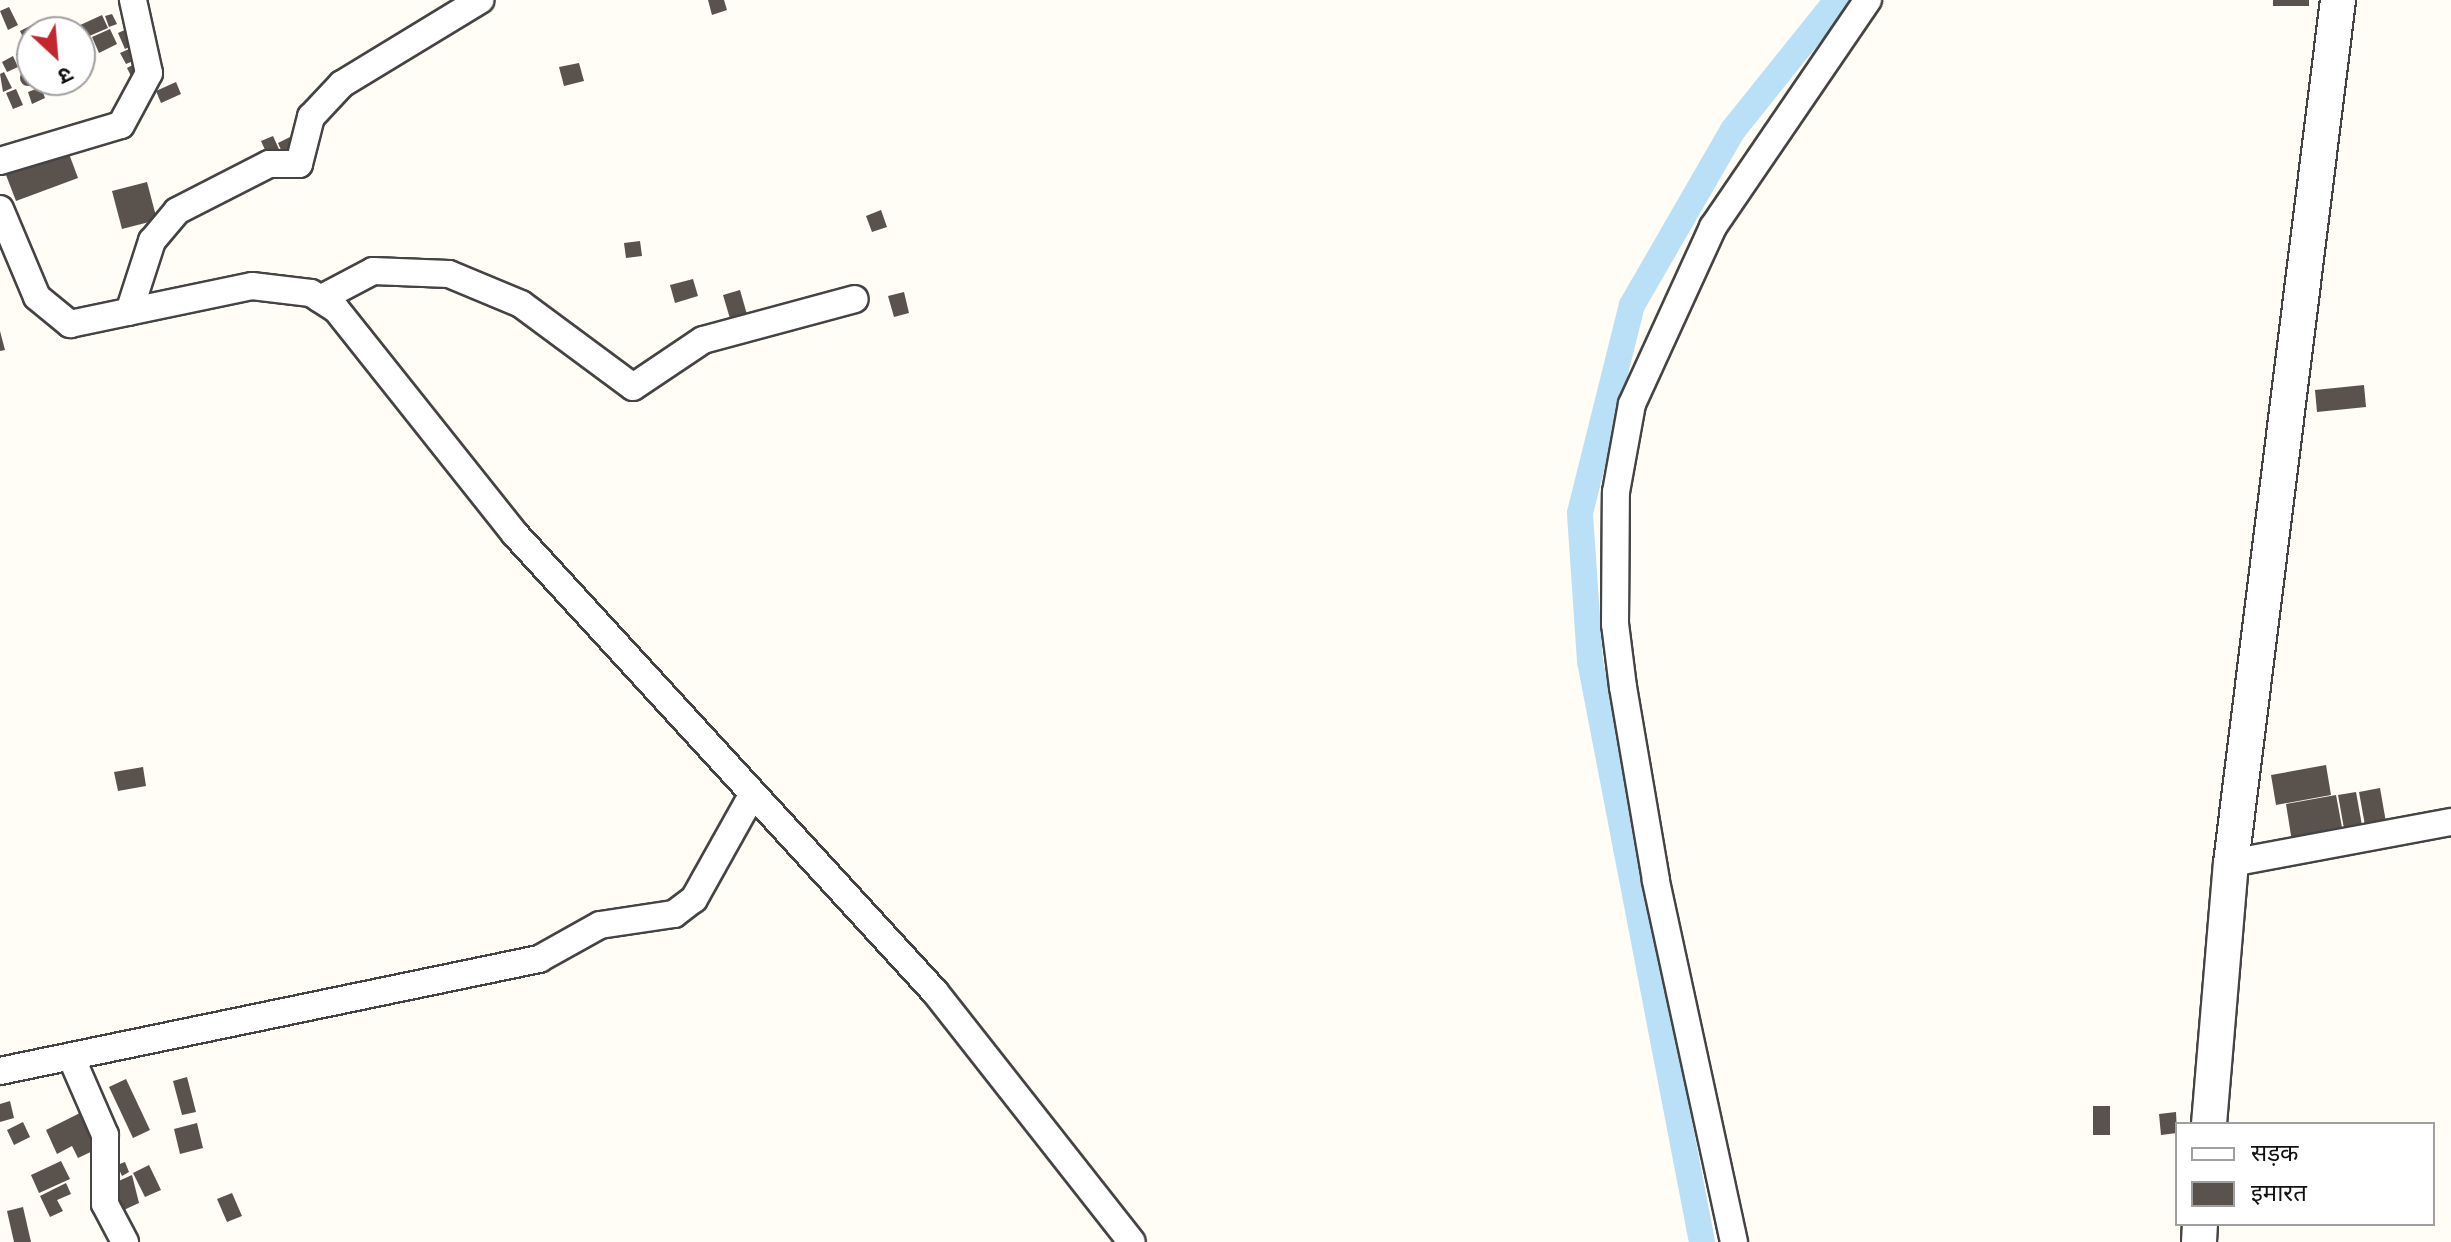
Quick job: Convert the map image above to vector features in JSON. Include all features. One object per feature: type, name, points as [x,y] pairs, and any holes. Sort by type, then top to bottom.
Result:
[{"type":"street","points":[[0,161],[121,125],[149,73],[133,0]]},
{"type":"street","points":[[129,312],[152,241],[177,211],[269,164],[299,164],[311,117],[342,84],[480,0]]},
{"type":"street","points":[[1734,1242],[1623,687],[1615,611],[1616,492],[1632,404],[1707,239],[1868,0]]},
{"type":"street","points":[[2209,1122],[2231,863],[2338,0]]},
{"type":"street","points":[[0,209],[37,297],[57,319],[83,324],[252,286],[320,299],[368,347],[515,534],[751,797],[935,992],[1132,1242]]},
{"type":"street","points":[[320,299],[373,271],[449,274],[521,304],[633,387],[703,340],[855,299]]},
{"type":"street","points":[[0,1071],[72,1059],[539,959],[600,925],[674,914],[694,899],[751,797]]},
{"type":"street","points":[[2231,863],[2451,822]]},
{"type":"street","points":[[72,1059],[105,1135],[105,1204],[125,1242]]},
{"type":"building","points":[[708,0],[724,0],[727,10],[712,15]]},
{"type":"building","points":[[2273,0],[2309,0],[2309,6],[2273,6]]},
{"type":"building","points":[[9,7],[16,26],[8,30],[0,11]]},
{"type":"building","points":[[112,14],[117,24],[109,27],[105,16]]},
{"type":"building","points":[[102,15],[108,28],[96,33],[96,18]]},
{"type":"building","points":[[129,28],[136,44],[125,49],[118,33]]},
{"type":"building","points":[[110,29],[117,44],[99,53],[96,35]]},
{"type":"building","points":[[138,45],[143,57],[126,64],[120,53]]},
{"type":"building","points":[[13,56],[16,68],[7,72],[2,62]]},
{"type":"building","points":[[140,61],[133,80],[127,68]]},
{"type":"building","points":[[579,63],[584,81],[564,86],[559,67]]},
{"type":"building","points":[[4,72],[12,88],[3,92],[0,74]]},
{"type":"building","points":[[176,82],[181,94],[161,103],[156,91]]},
{"type":"building","points":[[16,89],[16,96],[19,96],[23,105],[13,109],[6,93]]},
{"type":"building","points":[[29,96],[44,96],[45,98],[32,104]]},
{"type":"building","points":[[273,136],[283,158],[271,163],[261,141]]},
{"type":"building","points":[[292,136],[300,152],[285,159],[278,143]]},
{"type":"building","points":[[68,151],[78,178],[16,201],[6,175]]},
{"type":"building","points":[[147,182],[157,220],[122,229],[112,191]]},
{"type":"building","points":[[881,210],[887,227],[872,232],[866,216]]},
{"type":"building","points":[[640,241],[642,256],[626,258],[624,243]]},
{"type":"building","points":[[693,279],[698,296],[675,303],[670,285]]},
{"type":"building","points":[[740,290],[748,318],[731,322],[723,295]]},
{"type":"building","points":[[904,292],[909,313],[894,317],[888,296]]},
{"type":"building","points":[[0,331],[5,350],[0,351]]},
{"type":"building","points":[[2364,385],[2366,407],[2317,412],[2315,390]]},
{"type":"building","points":[[2326,765],[2331,795],[2276,805],[2271,775]]},
{"type":"building","points":[[143,767],[146,786],[118,791],[114,772]]},
{"type":"building","points":[[2380,788],[2387,828],[2366,831],[2359,792]]},
{"type":"building","points":[[2356,792],[2363,831],[2345,834],[2338,795]]},
{"type":"building","points":[[2336,795],[2344,838],[2293,848],[2286,804]]},
{"type":"building","points":[[187,1077],[196,1112],[182,1115],[173,1081]]},
{"type":"building","points":[[126,1079],[150,1130],[133,1138],[109,1087]]},
{"type":"building","points":[[10,1101],[14,1118],[0,1122],[0,1104]]},
{"type":"building","points":[[2093,1106],[2110,1106],[2110,1135],[2093,1135]]},
{"type":"building","points":[[2176,1112],[2175,1133],[2161,1135],[2159,1114]]},
{"type":"building","points":[[80,1113],[97,1149],[78,1158],[72,1146],[57,1154],[46,1130]]},
{"type":"building","points":[[23,1122],[30,1137],[14,1145],[7,1130]]},
{"type":"building","points":[[197,1123],[203,1148],[180,1154],[174,1129]]},
{"type":"building","points":[[61,1161],[70,1179],[39,1193],[31,1175]]},
{"type":"building","points":[[125,1162],[129,1172],[122,1176],[117,1165]]},
{"type":"building","points":[[149,1165],[161,1190],[145,1197],[133,1173]]},
{"type":"building","points":[[132,1175],[139,1203],[115,1214],[103,1188]]},
{"type":"building","points":[[66,1183],[71,1194],[57,1200],[63,1211],[50,1217],[40,1196]]},
{"type":"building","points":[[232,1193],[242,1216],[227,1222],[217,1199]]},
{"type":"building","points":[[23,1207],[31,1242],[14,1242],[7,1211]]},
{"type":"waterway","points":[[1702,1242],[1590,661],[1580,513],[1632,305],[1733,130],[1837,0]]}]
